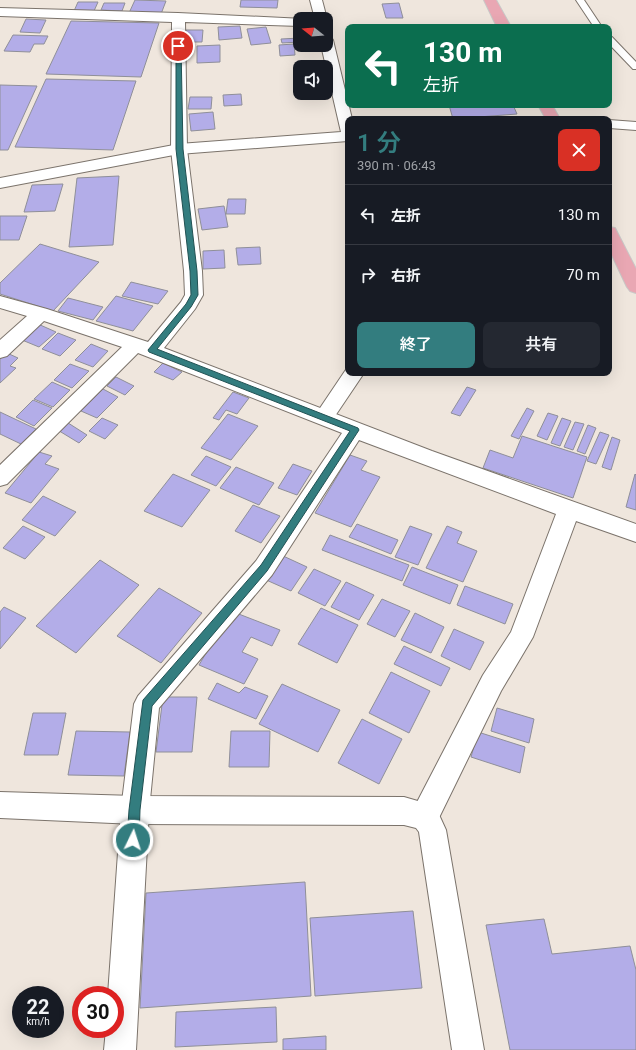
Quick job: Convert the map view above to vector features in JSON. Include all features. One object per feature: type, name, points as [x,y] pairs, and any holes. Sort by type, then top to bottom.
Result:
[{"type":"main road","points":[[490,0],[502,24]]},
{"type":"main road","points":[[612,238],[636,287]]},
{"type":"street","points":[[316,0],[319,12]]},
{"type":"street","points":[[0,12],[293,22]]},
{"type":"street","points":[[0,478],[189,306],[194,295],[193,271],[179,149],[178,17]]},
{"type":"street","points":[[329,52],[345,119]]},
{"type":"street","points":[[612,124],[636,126]]},
{"type":"street","points":[[0,183],[179,149],[345,136]]},
{"type":"street","points":[[0,302],[41,313],[144,347],[355,430],[636,533]]},
{"type":"street","points":[[0,351],[41,313]]},
{"type":"street","points":[[324,417],[352,376]]},
{"type":"street","points":[[120,1050],[135,810],[147,704],[264,568],[355,430]]},
{"type":"street","points":[[468,1050],[432,830],[426,816],[492,683],[521,637],[569,509]]},
{"type":"street","points":[[0,805],[135,810],[404,812],[426,816]]},
{"type":"lane","points":[[580,0],[596,24]]},
{"type":"lane","points":[[612,42],[636,67]]},
{"type":"building","points":[[135,0],[166,1],[161,14],[129,13]]},
{"type":"building","points":[[241,0],[278,0],[277,8],[240,7]]},
{"type":"building","points":[[78,2],[98,2],[94,11],[74,11]]},
{"type":"building","points":[[104,3],[125,3],[122,11],[101,10]]},
{"type":"building","points":[[399,3],[403,18],[386,18],[382,4]]},
{"type":"building","points":[[26,19],[46,20],[40,33],[20,32]]},
{"type":"building","points":[[71,21],[159,23],[141,77],[46,74]]},
{"type":"building","points":[[240,26],[242,38],[219,40],[218,27]]},
{"type":"building","points":[[266,27],[271,43],[251,45],[247,29]]},
{"type":"building","points":[[186,30],[203,30],[202,42],[186,42]]},
{"type":"building","points":[[13,35],[48,36],[44,44],[34,44],[30,52],[4,51]]},
{"type":"building","points":[[293,38],[293,42],[282,43],[281,39]]},
{"type":"building","points":[[293,44],[293,52],[295,52],[295,55],[280,56],[279,45]]},
{"type":"building","points":[[220,45],[220,62],[197,63],[197,46]]},
{"type":"building","points":[[46,79],[136,81],[113,150],[15,147]]},
{"type":"building","points":[[0,85],[37,86],[8,150],[0,150]]},
{"type":"building","points":[[241,94],[242,105],[224,106],[223,95]]},
{"type":"building","points":[[190,97],[212,97],[211,109],[188,109]]},
{"type":"building","points":[[450,108],[514,108],[517,114],[491,116],[452,116]]},
{"type":"building","points":[[213,112],[215,129],[191,131],[189,114]]},
{"type":"building","points":[[119,176],[113,245],[69,247],[77,178]]},
{"type":"building","points":[[63,184],[55,211],[24,212],[32,185]]},
{"type":"building","points":[[228,199],[246,199],[245,214],[226,214]]},
{"type":"building","points":[[224,206],[228,227],[202,230],[198,209]]},
{"type":"building","points":[[0,216],[27,216],[19,240],[0,240]]},
{"type":"building","points":[[40,244],[99,262],[53,311],[0,294],[0,283]]},
{"type":"building","points":[[260,247],[261,264],[238,265],[236,248]]},
{"type":"building","points":[[224,250],[225,268],[203,269],[203,251]]},
{"type":"building","points":[[131,282],[168,291],[158,304],[122,296]]},
{"type":"building","points":[[116,296],[153,306],[133,331],[96,321]]},
{"type":"building","points":[[68,298],[103,307],[93,320],[58,311]]},
{"type":"building","points":[[38,324],[56,332],[39,347],[22,340]]},
{"type":"building","points":[[58,333],[76,340],[60,356],[42,349]]},
{"type":"building","points":[[91,344],[108,351],[93,367],[75,360]]},
{"type":"building","points":[[7,353],[18,358],[10,366],[16,368],[0,383],[0,359]]},
{"type":"building","points":[[163,363],[182,372],[173,380],[154,372]]},
{"type":"building","points":[[70,364],[89,371],[72,388],[54,380]]},
{"type":"building","points":[[116,377],[134,386],[125,395],[107,386]]},
{"type":"building","points":[[52,382],[70,390],[53,407],[34,399]]},
{"type":"building","points":[[467,387],[476,390],[460,416],[451,413]]},
{"type":"building","points":[[103,389],[118,397],[97,418],[81,411]]},
{"type":"building","points":[[233,392],[249,398],[237,414],[226,410],[219,420],[213,418]]},
{"type":"building","points":[[33,400],[52,408],[34,426],[16,417]]},
{"type":"building","points":[[527,408],[534,411],[519,439],[511,436]]},
{"type":"building","points":[[0,412],[36,429],[21,444],[0,434]]},
{"type":"building","points":[[548,413],[558,416],[547,440],[537,436]]},
{"type":"building","points":[[228,414],[258,426],[231,460],[201,448]]},
{"type":"building","points":[[102,418],[118,425],[105,439],[89,431]]},
{"type":"building","points":[[562,418],[571,421],[560,446],[551,443]]},
{"type":"building","points":[[65,421],[87,435],[79,443],[56,429]]},
{"type":"building","points":[[575,422],[584,424],[573,450],[564,447]]},
{"type":"building","points":[[588,425],[596,428],[585,454],[577,451]]},
{"type":"building","points":[[600,432],[609,435],[596,464],[587,461]]},
{"type":"building","points":[[522,436],[587,457],[573,498],[483,468],[490,450],[513,458]]},
{"type":"building","points":[[612,437],[620,440],[611,470],[602,467]]},
{"type":"building","points":[[39,452],[52,456],[45,464],[59,469],[31,503],[5,493]]},
{"type":"building","points":[[350,455],[367,461],[361,470],[380,477],[351,527],[315,513]]},
{"type":"building","points":[[206,456],[231,467],[216,486],[191,475]]},
{"type":"building","points":[[293,464],[312,471],[297,495],[278,488]]},
{"type":"building","points":[[236,467],[274,483],[259,505],[220,488]]},
{"type":"building","points":[[173,474],[210,490],[182,527],[144,511]]},
{"type":"building","points":[[635,474],[636,475],[636,510],[626,507]]},
{"type":"building","points":[[43,496],[76,512],[55,536],[22,520]]},
{"type":"building","points":[[253,505],[280,516],[261,543],[235,531]]},
{"type":"building","points":[[357,524],[398,540],[391,554],[349,537]]},
{"type":"building","points":[[23,526],[45,537],[25,559],[3,548]]},
{"type":"building","points":[[410,526],[432,534],[418,565],[395,557]]},
{"type":"building","points":[[447,526],[462,532],[457,543],[477,551],[463,582],[426,568]]},
{"type":"building","points":[[330,535],[409,565],[402,581],[322,550]]},
{"type":"building","points":[[281,555],[307,567],[291,591],[264,579]]},
{"type":"building","points":[[100,560],[139,585],[76,653],[36,626]]},
{"type":"building","points":[[412,567],[458,585],[450,604],[403,585]]},
{"type":"building","points":[[314,569],[341,581],[325,606],[298,593]]},
{"type":"building","points":[[346,582],[374,595],[359,620],[331,607]]},
{"type":"building","points":[[465,586],[513,604],[505,624],[457,605]]},
{"type":"building","points":[[159,588],[202,613],[161,663],[117,636]]},
{"type":"building","points":[[382,599],[410,611],[395,637],[367,624]]},
{"type":"building","points":[[4,607],[26,618],[0,649],[0,612]]},
{"type":"building","points":[[321,608],[358,625],[337,663],[298,644]]},
{"type":"building","points":[[231,611],[280,630],[272,646],[251,637],[242,652],[258,659],[244,684],[199,665]]},
{"type":"building","points":[[415,613],[444,627],[431,653],[401,640]]},
{"type":"building","points":[[454,629],[484,642],[470,670],[441,656]]},
{"type":"building","points":[[404,646],[450,668],[441,686],[394,664]]},
{"type":"building","points":[[391,672],[430,691],[409,733],[369,713]]},
{"type":"building","points":[[217,683],[239,693],[245,687],[268,696],[256,719],[208,699]]},
{"type":"building","points":[[282,684],[340,710],[318,752],[259,724]]},
{"type":"building","points":[[163,697],[197,697],[192,752],[156,752]]},
{"type":"building","points":[[497,708],[534,719],[529,743],[491,731]]},
{"type":"building","points":[[33,713],[66,713],[58,755],[24,755]]},
{"type":"building","points":[[362,719],[402,739],[379,784],[338,763]]},
{"type":"building","points":[[76,731],[130,732],[124,776],[68,775]]},
{"type":"building","points":[[231,731],[270,731],[269,767],[229,767]]},
{"type":"building","points":[[478,732],[525,747],[520,773],[471,757]]},
{"type":"building","points":[[305,882],[311,996],[140,1008],[146,893]]},
{"type":"building","points":[[413,911],[422,988],[315,996],[310,918]]},
{"type":"building","points":[[544,919],[552,954],[630,946],[636,970],[636,1050],[510,1050],[486,925]]},
{"type":"building","points":[[276,1007],[277,1042],[175,1047],[176,1012]]},
{"type":"building","points":[[326,1036],[326,1050],[283,1050],[283,1039]]},
{"type":"route","points":[[133,840],[147,704],[264,568],[355,430],[152,350],[189,306],[194,295],[193,271],[179,149],[178,46]]}]
